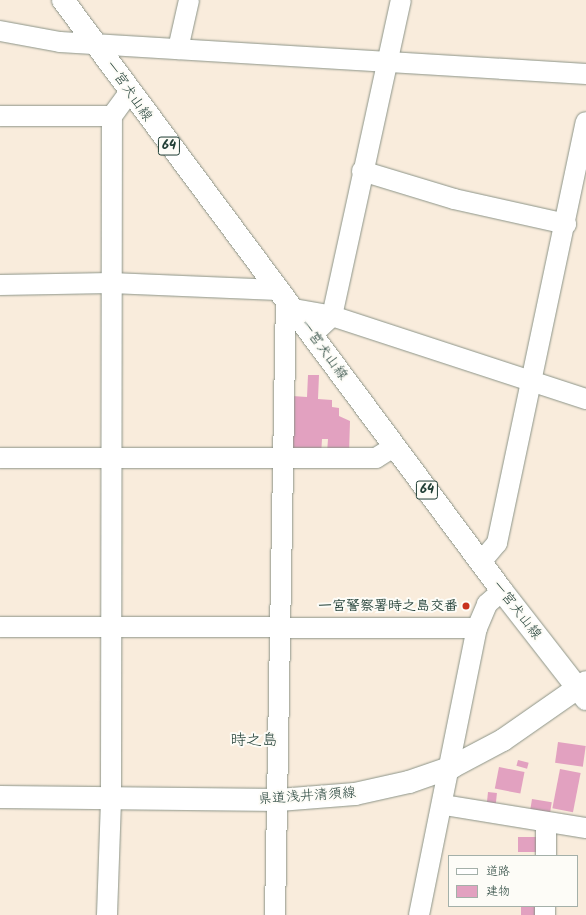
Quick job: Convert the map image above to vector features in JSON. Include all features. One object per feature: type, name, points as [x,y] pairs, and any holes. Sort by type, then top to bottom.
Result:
[{"type":"main road","name":"一宮犬山線","points":[[63,0],[96,44],[129,93],[313,334],[502,591],[583,690]]},
{"type":"main road","name":"県道浅井清須線","points":[[0,797],[279,800],[355,794],[409,782],[452,767],[503,740],[583,690]]},
{"type":"street","points":[[178,50],[189,0]]},
{"type":"street","points":[[313,334],[332,316],[362,171],[401,0]]},
{"type":"street","points":[[0,31],[60,42],[586,74]]},
{"type":"street","points":[[107,915],[111,798],[110,460],[112,116],[129,93]]},
{"type":"street","points":[[0,116],[112,116]]},
{"type":"street","points":[[481,562],[497,543],[533,381],[586,122]]},
{"type":"street","points":[[362,171],[454,199],[566,224]]},
{"type":"street","points":[[0,285],[111,284],[286,300],[533,381],[586,400]]},
{"type":"street","points":[[275,915],[279,800],[281,459],[286,300]]},
{"type":"street","points":[[0,458],[110,460],[376,458],[395,446]]},
{"type":"street","points":[[419,915],[452,767],[477,628],[487,604],[502,591]]},
{"type":"street","points":[[0,626],[280,629],[477,628]]},
{"type":"street","points":[[444,805],[546,823],[586,828]]},
{"type":"street","points":[[546,823],[546,855]]},
{"type":"building","points":[[308,375],[319,375],[318,399],[332,400],[332,407],[339,408],[339,416],[350,421],[349,454],[327,453],[328,439],[322,439],[321,456],[290,455],[292,396],[307,397]]},
{"type":"building","points":[[558,742],[586,746],[583,767],[555,763]]},
{"type":"building","points":[[518,760],[529,763],[527,769],[516,766]]},
{"type":"building","points":[[499,767],[525,772],[520,794],[495,789]]},
{"type":"building","points":[[560,769],[581,773],[573,812],[552,808]]},
{"type":"building","points":[[488,792],[497,793],[495,809],[486,808]]},
{"type":"building","points":[[532,799],[552,802],[549,818],[529,815]]},
{"type":"building","points":[[518,837],[543,837],[543,852],[518,852]]},
{"type":"building","points":[[521,907],[538,907],[538,915],[521,915]]},
{"type":"place","name":"一宮警察署時之島交番","points":[[466,606]]},
{"type":"district","name":"時之島","points":[[254,741]]}]
